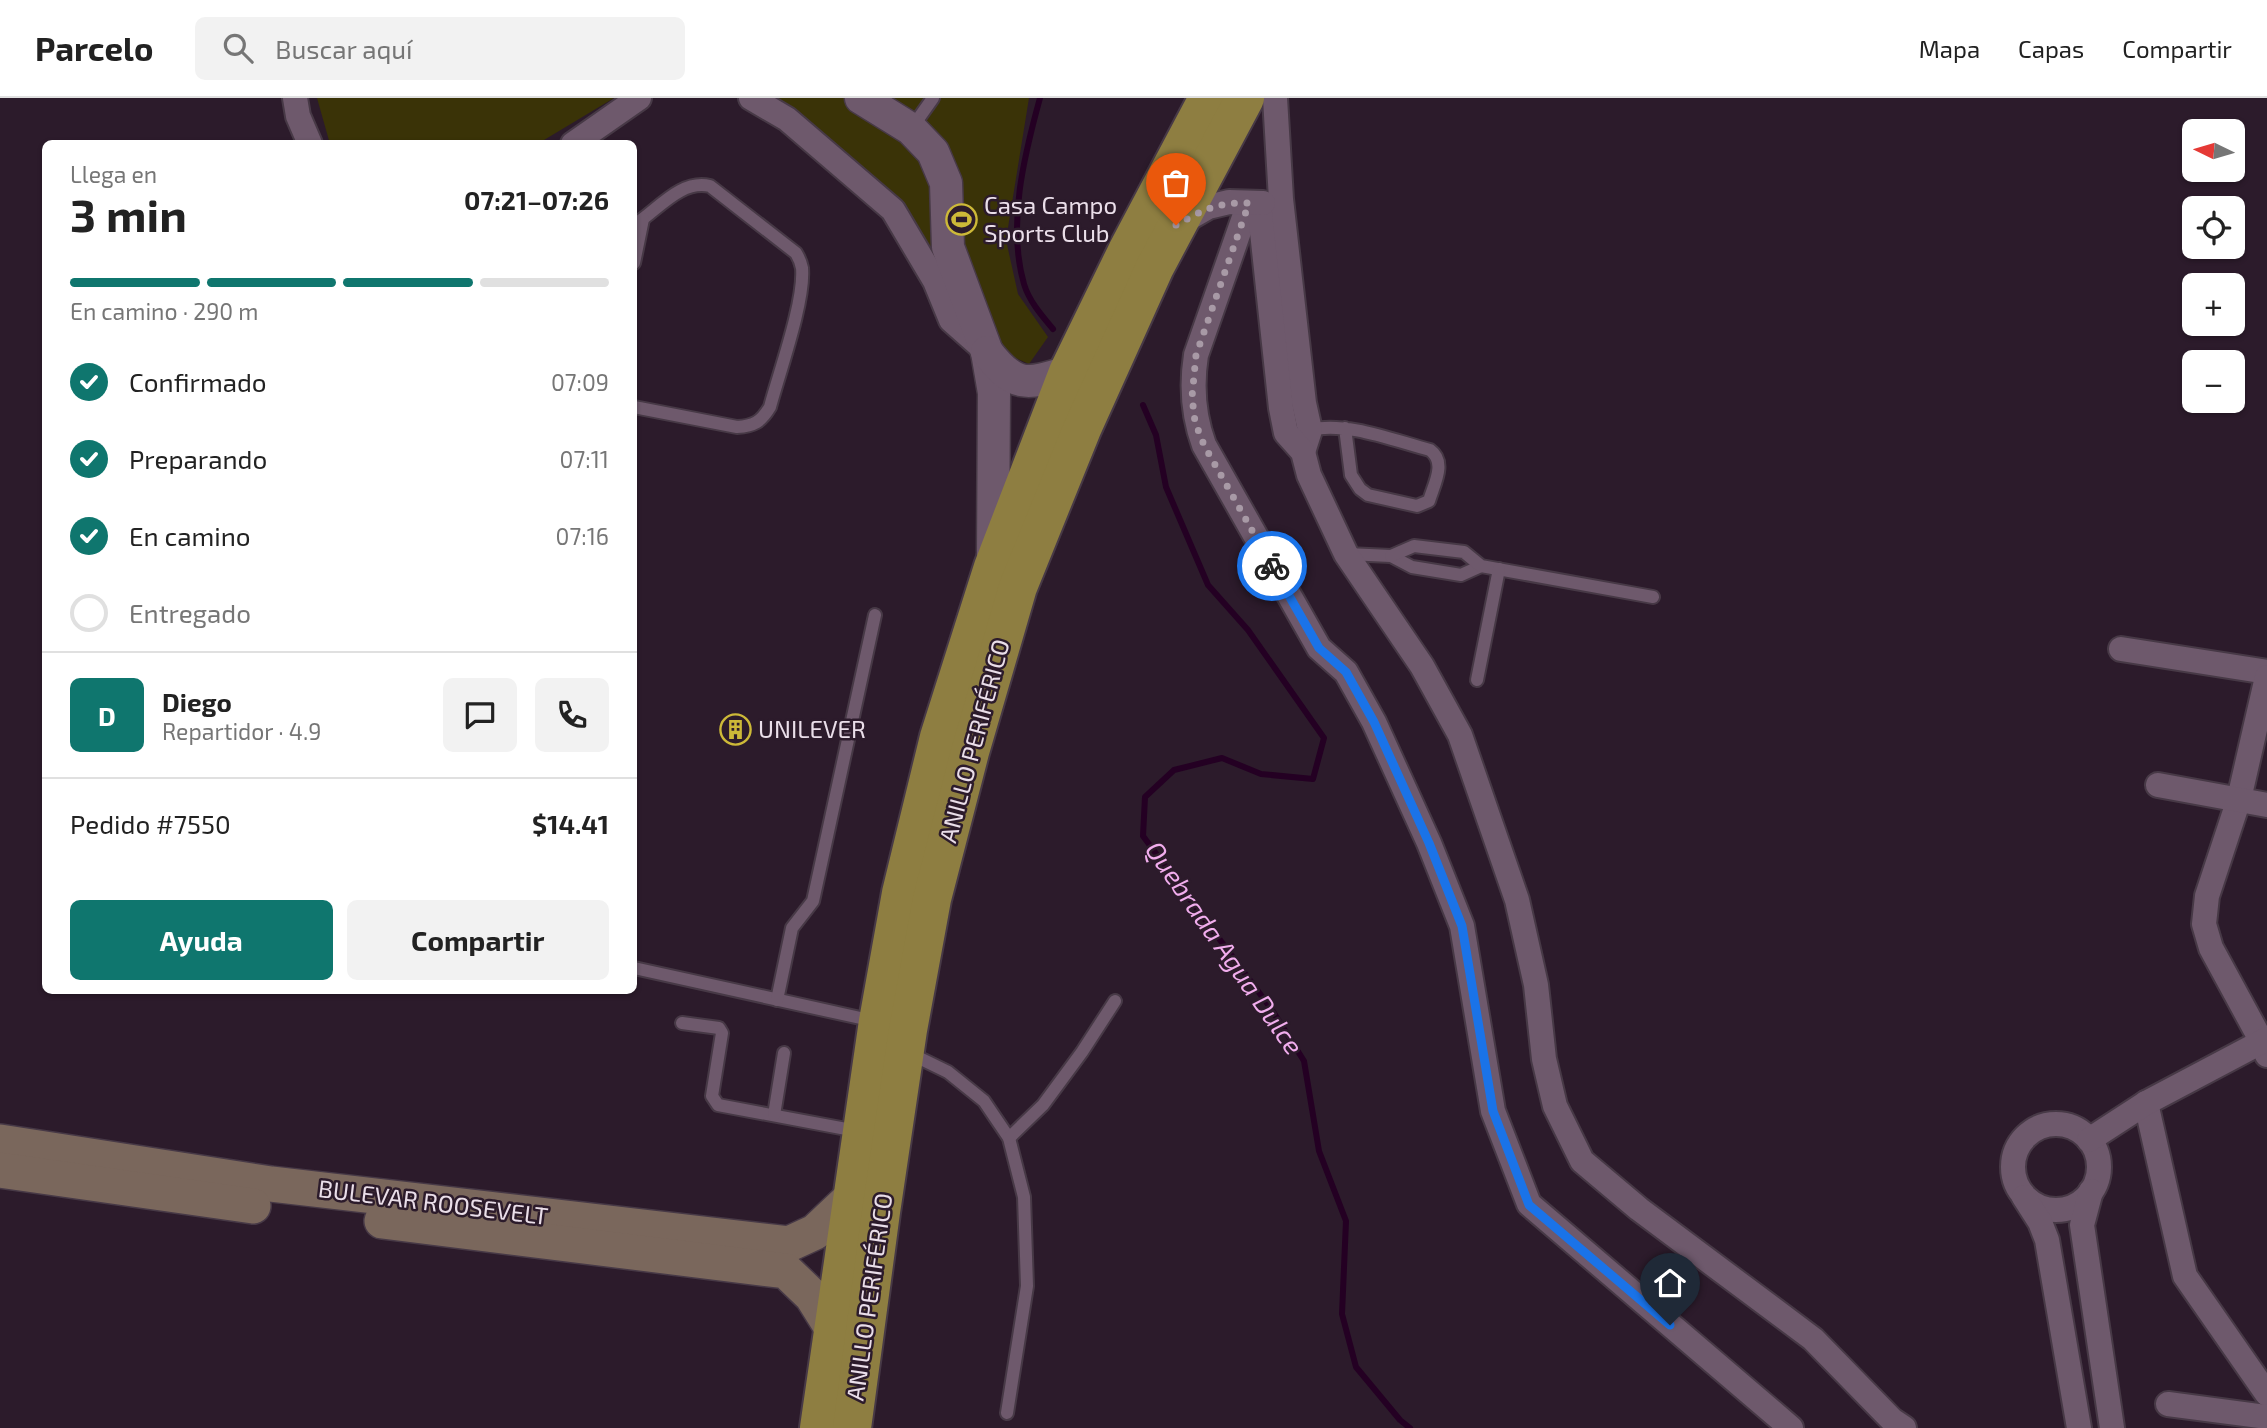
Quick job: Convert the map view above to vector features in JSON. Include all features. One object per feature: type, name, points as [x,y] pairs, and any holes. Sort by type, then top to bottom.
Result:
[{"type":"highway","name":"ANILLO PERIFÉRICO","points":[[819,1428],[878,1021],[901,893],[939,737],[993,567],[1068,372],[1127,251],[1208,98]]},
{"type":"highway","name":"ANILLO PERIFÉRICO","points":[[852,1428],[905,1051],[932,899],[970,752],[1018,587],[1082,429],[1155,267],[1245,98]]},
{"type":"main road","name":"BULEVAR ROOSEVELT","points":[[0,1142],[271,1184],[788,1257]]},
{"type":"main road","name":"BULEVAR ROOSEVELT","points":[[0,1170],[265,1207],[788,1257]]},
{"type":"main road","points":[[832,1328],[788,1257],[851,1198]]},
{"type":"street","points":[[295,98],[298,116],[308,140]]},
{"type":"street","points":[[579,140],[639,98]]},
{"type":"street","points":[[751,98],[788,119],[893,210],[935,281],[951,320],[987,352],[1001,370],[1012,378],[1026,382],[1068,372]]},
{"type":"street","points":[[861,98],[911,130],[933,152],[946,183],[948,247],[987,352],[994,393],[993,567]]},
{"type":"street","points":[[1275,98],[1263,202],[1281,408],[1286,433],[1306,441],[1309,475],[1346,554],[1422,666],[1460,735],[1517,900],[1536,985],[1544,1059],[1555,1106],[1582,1160],[1639,1209],[1813,1339],[1892,1420],[1904,1428]]},
{"type":"street","points":[[1176,225],[1208,207],[1229,202],[1263,202]]},
{"type":"street","points":[[1263,202],[1196,355],[1192,386],[1195,422],[1204,445],[1319,648],[1346,672],[1374,722],[1429,843],[1462,926],[1493,1111],[1529,1205],[1791,1428]]},
{"type":"street","points":[[2090,1140],[2146,1103],[2265,1045],[2211,948],[2204,923],[2207,896],[2239,799],[2267,674],[2121,649]]},
{"type":"street","points":[[2158,785],[2267,804]]},
{"type":"street","points":[[2146,1103],[2185,1276],[2267,1394]]},
{"type":"street","points":[[2079,1428],[2047,1240],[2040,1222],[2016,1185],[2012,1171],[2019,1144],[2039,1127],[2053,1124],[2067,1125],[2079,1130],[2090,1140],[2099,1163],[2098,1175],[2082,1225],[2112,1428]]},
{"type":"street","points":[[2024,1196],[2034,1205],[2047,1210],[2062,1210],[2075,1206],[2091,1191]]},
{"type":"street","points":[[2168,1404],[2267,1417]]},
{"type":"lane","points":[[911,130],[933,98]]},
{"type":"lane","points":[[637,408],[737,427],[753,426],[763,420],[770,408],[799,301],[802,274],[802,265],[796,253],[709,186],[696,183],[679,191],[638,222]]},
{"type":"lane","points":[[1306,441],[1320,427],[1345,428],[1430,450],[1440,461],[1429,501],[1417,506],[1368,495],[1360,489],[1352,475],[1345,428]]},
{"type":"lane","points":[[1391,556],[1414,546],[1464,552],[1481,566],[1653,597]]},
{"type":"lane","points":[[1346,554],[1391,556],[1412,567],[1461,575],[1481,566]]},
{"type":"lane","points":[[1477,680],[1499,569]]},
{"type":"lane","points":[[777,1000],[792,928],[813,901],[874,615]]},
{"type":"lane","points":[[637,969],[878,1021]]},
{"type":"lane","points":[[1009,1138],[1043,1105],[1115,1001]]},
{"type":"lane","points":[[682,1023],[719,1028],[722,1032],[712,1097],[718,1105],[861,1131]]},
{"type":"lane","points":[[905,1051],[948,1072],[984,1101],[1009,1138],[1024,1198],[1027,1286],[1007,1413]]},
{"type":"lane","points":[[775,1115],[784,1053]]},
{"type":"shaded area","points":[[317,98],[614,98],[544,140],[329,140]]},
{"type":"shaded area","name":"Casa Campo Sports Club","points":[[776,98],[1029,98],[1006,240],[1018,294],[1048,337],[1029,364],[1013,357],[963,315],[934,252],[900,201],[795,110]]},
{"type":"waterway","name":"Quebrada Agua Dulce","points":[[1040,98],[1023,167],[1017,238],[1026,290],[1053,329]]},
{"type":"waterway","name":"Quebrada Agua Dulce","points":[[1143,405],[1156,435],[1166,487],[1208,585],[1248,630],[1324,738],[1313,779],[1261,774],[1222,758],[1174,770],[1145,797],[1143,836],[1272,1010],[1304,1061],[1319,1151],[1346,1221],[1342,1314],[1356,1367],[1400,1420],[1410,1428]]},
{"type":"way so far","points":[[1176,225],[1208,207],[1229,202],[1249,203],[1196,355],[1192,397],[1195,422],[1204,445],[1272,566]]},
{"type":"place","name":"Casa Campo Sports Club","points":[[961,220]]},
{"type":"place","name":"UNILEVER","points":[[735,730]]},
{"type":"route","points":[[1272,566],[1319,648],[1346,672],[1374,722],[1429,843],[1462,926],[1493,1111],[1529,1205],[1670,1325]]}]
